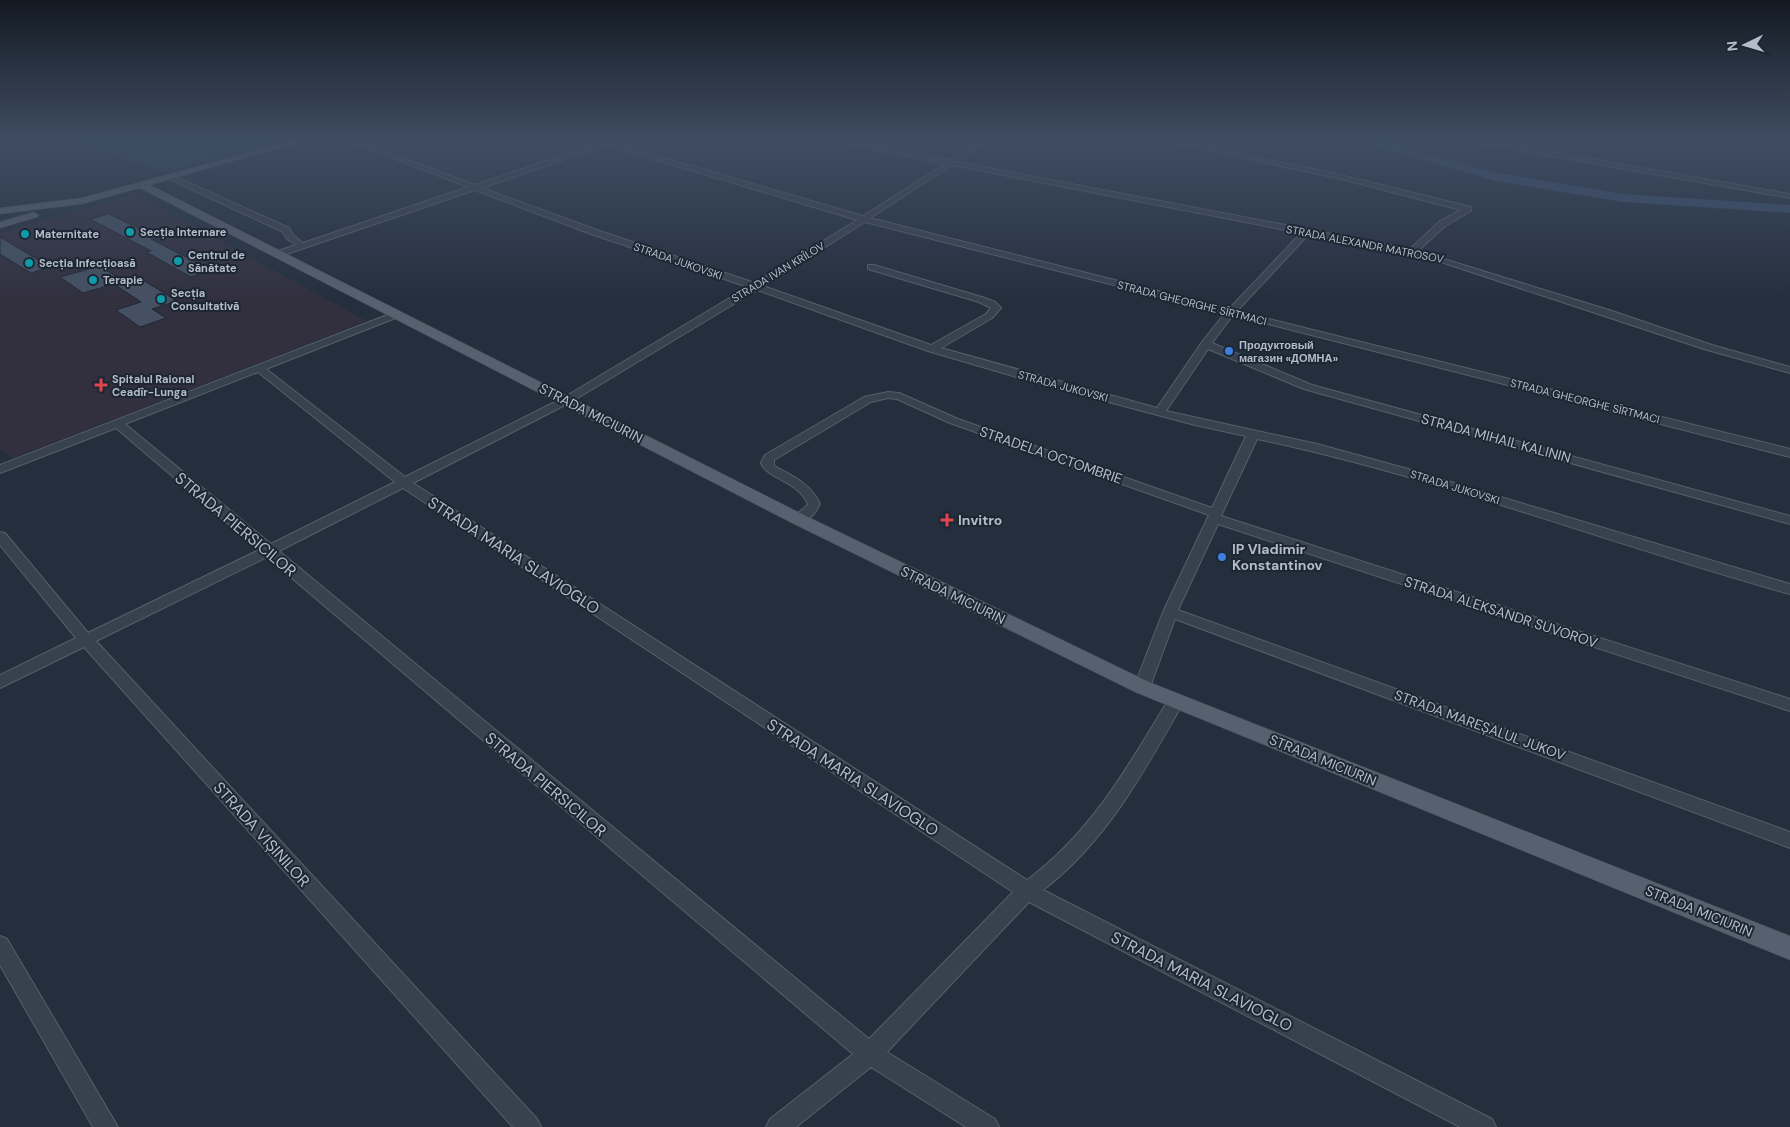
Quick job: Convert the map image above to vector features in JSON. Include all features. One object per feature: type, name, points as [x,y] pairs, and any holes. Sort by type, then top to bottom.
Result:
[{"type":"main road","points":[[0,225],[114,193]]},
{"type":"main road","name":"STRADA MICIURIN","points":[[157,193],[798,519],[1142,687],[1790,948]]},
{"type":"main road","points":[[0,211],[82,201]]},
{"type":"street","points":[[203,193],[286,230],[290,237],[302,246]]},
{"type":"street","points":[[278,254],[460,193]]},
{"type":"street","name":"STRADA JUKOVSKI","points":[[492,193],[594,232],[840,315],[932,349],[1034,379],[1160,412],[1317,448],[1404,472],[1790,589]]},
{"type":"street","name":"STRADA GHEORGHE SÎRTMACI","points":[[771,193],[863,219],[1230,313],[1447,365],[1790,454]]},
{"type":"street","name":"STRADA IVAN KRÎLOV","points":[[0,682],[268,551],[567,400],[813,252],[905,193]]},
{"type":"street","name":"STRADA ALEXANDR MATROSOV","points":[[1104,193],[1412,252],[1457,264],[1708,347],[1790,370]]},
{"type":"street","points":[[1405,193],[1468,208],[1442,224],[1412,252]]},
{"type":"street","points":[[1771,193],[1790,196]]},
{"type":"street","points":[[1160,412],[1206,344],[1230,313],[1307,232]]},
{"type":"street","points":[[871,267],[982,300],[996,308],[989,316],[932,349]]},
{"type":"street","points":[[0,469],[395,315]]},
{"type":"street","name":"STRADA MIHAIL KALININ","points":[[1206,344],[1308,387],[1790,520]]},
{"type":"street","name":"STRADA MARIA SLAVIOGLO","points":[[258,368],[404,482],[1027,891],[1484,1127]]},
{"type":"street","name":"STRADELA OCTOMBRIE","points":[[798,519],[809,512],[814,504],[811,495],[803,487],[769,468],[767,463],[769,458],[868,399],[888,395],[899,396],[954,421],[1214,516]]},
{"type":"street","name":"STRADA PIERSICILOR","points":[[118,424],[870,1054],[987,1127]]},
{"type":"street","points":[[1142,687],[1170,612],[1253,434]]},
{"type":"street","name":"STRADA ALEKSANDR SUVOROV","points":[[1214,516],[1790,705]]},
{"type":"street","name":"STRADA VIȘINILOR","points":[[0,536],[85,640],[529,1127]]},
{"type":"street","name":"STRADA MAREȘALUL JUKOV","points":[[1170,612],[1790,840]]},
{"type":"street","points":[[778,1127],[870,1054],[1027,891],[1059,868],[1084,841],[1130,780],[1176,701]]},
{"type":"street","points":[[0,946],[106,1127]]},
{"type":"shaded area","name":"Spitalul Raional Ceadîr-Lunga","points":[[135,194],[367,321],[14,458],[0,449],[0,233]]},
{"type":"building","points":[[109,214],[156,237],[151,239],[211,270],[191,277],[146,252],[151,251],[90,219]]},
{"type":"building","points":[[0,237],[50,267],[31,273],[0,254]]},
{"type":"building","name":"Secția Consultativă","points":[[100,266],[123,281],[138,277],[177,301],[152,309],[166,318],[140,327],[116,310],[141,302],[114,284],[83,293],[60,277]]},
{"type":"waterway","points":[[1590,193],[1623,198],[1790,209]]},
{"type":"place","name":"Secția Internare","points":[[130,232]]},
{"type":"place","name":"Maternitate","points":[[25,234]]},
{"type":"place","name":"Centrul de Sănătate","points":[[178,261]]},
{"type":"place","name":"Secția Infecțioasă","points":[[29,263]]},
{"type":"place","name":"Terapie","points":[[93,280]]},
{"type":"place","name":"Secția Consultativă","points":[[161,299]]},
{"type":"place","name":"Продуктовый магазин «ДОМНА»","points":[[1229,351]]},
{"type":"place","name":"Spitalul Raional Ceadîr-Lunga","points":[[101,385]]},
{"type":"place","name":"Invitro","points":[[947,520]]},
{"type":"place","name":"IP Vladimir Konstantinov","points":[[1222,557]]}]
